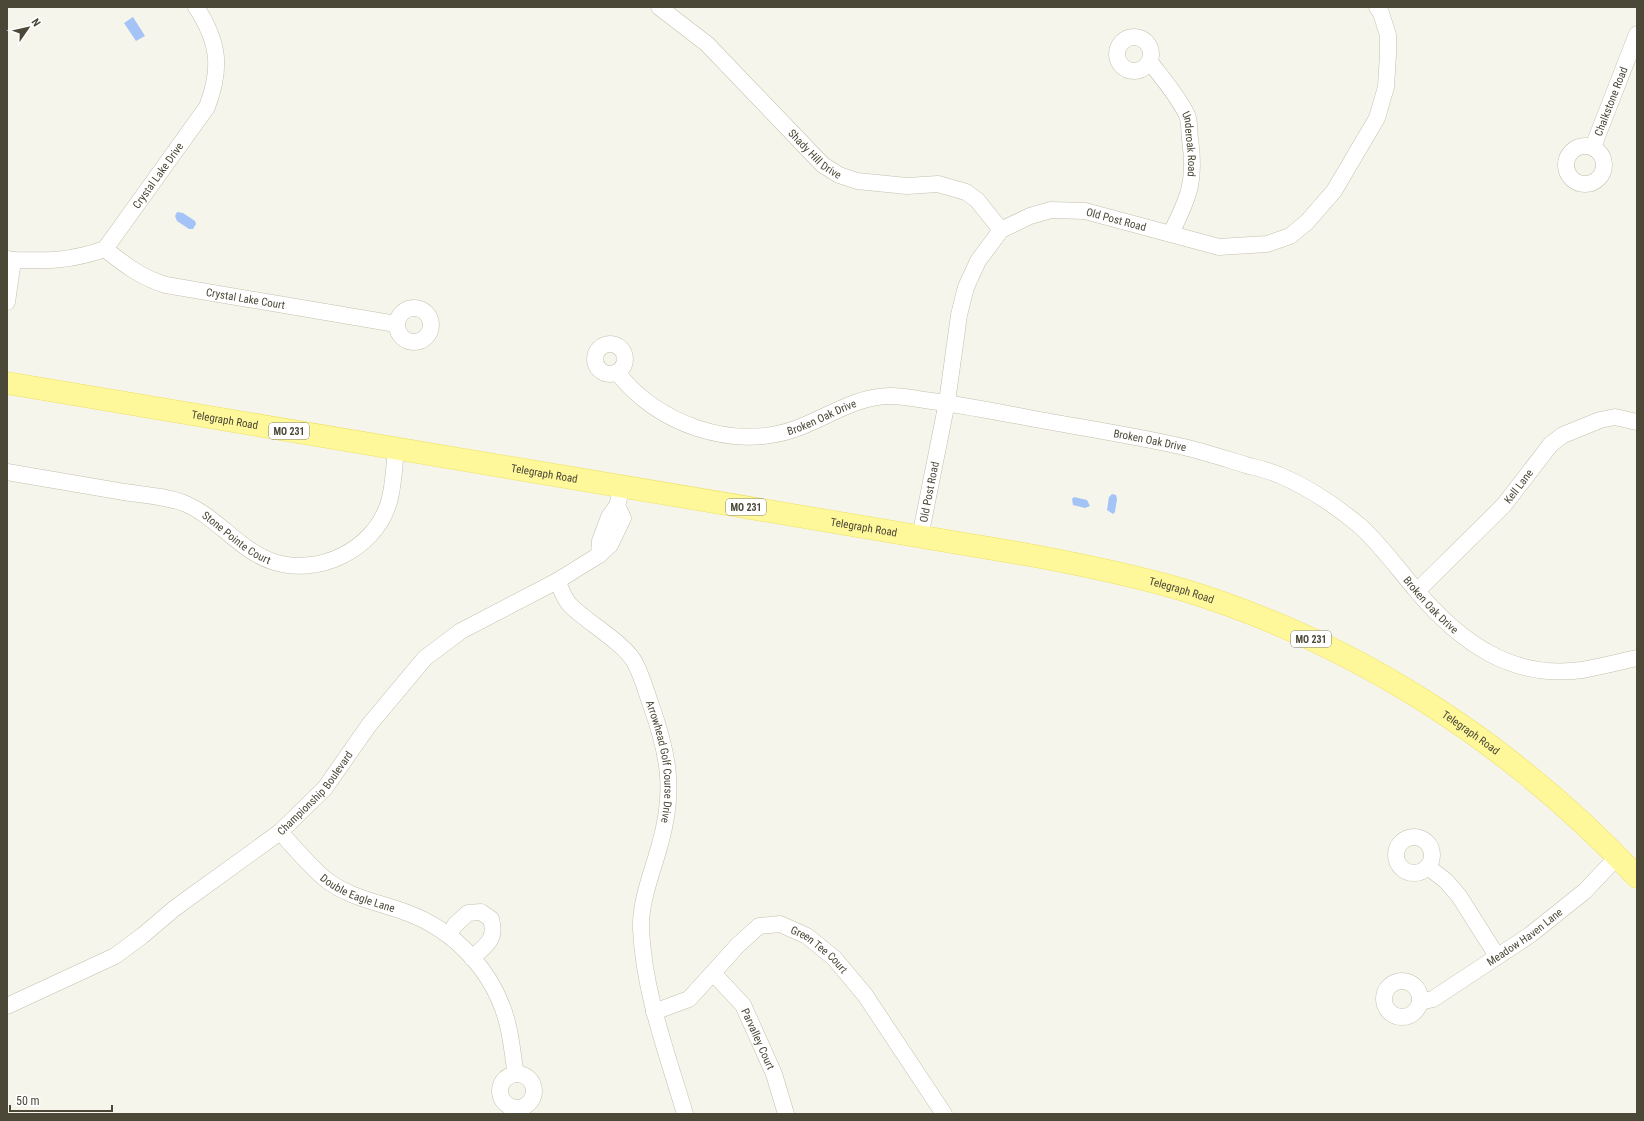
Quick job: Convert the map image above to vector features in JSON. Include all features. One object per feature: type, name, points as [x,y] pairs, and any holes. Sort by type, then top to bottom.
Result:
[{"type":"main road","name":"Telegraph Road","points":[[7,383],[396,448],[620,496],[920,537],[1070,563],[1138,578],[1187,591],[1300,634],[1334,650],[1410,691],[1475,734],[1548,791],[1618,856],[1637,877]]},
{"type":"street","name":"Crystal Lake Drive","points":[[105,249],[207,107],[214,88],[216,63],[209,26],[196,7]]},
{"type":"street","name":"Shady Hill Drive","points":[[660,7],[707,44],[784,126],[829,169],[839,176],[856,181],[907,186],[938,184],[966,192],[978,200],[1001,230]]},
{"type":"street","name":"Old Post Road","points":[[920,537],[947,402],[959,315],[966,287],[978,261],[1001,230],[1030,216],[1051,210],[1085,211],[1219,247],[1244,247],[1267,244],[1290,236],[1307,222],[1334,191],[1377,118],[1386,87],[1388,35],[1381,13],[1377,7]]},
{"type":"street","name":"Chalkstone Road","points":[[1593,147],[1637,34]]},
{"type":"street","name":"Underoak Road","points":[[1150,62],[1170,88],[1187,116],[1193,158],[1193,181],[1186,203],[1171,233]]},
{"type":"street","points":[[7,302],[10,260],[57,261],[82,257],[105,249]]},
{"type":"street","name":"Crystal Lake Court","points":[[105,249],[135,272],[150,281],[396,324]]},
{"type":"street","name":"Broken Oak Drive","points":[[617,372],[630,389],[651,405],[679,421],[700,429],[740,437],[761,436],[791,431],[818,420],[847,405],[874,398],[902,397],[947,402],[1176,445],[1279,474],[1323,498],[1362,528],[1437,613],[1465,639],[1489,654],[1513,663],[1538,669],[1580,670],[1637,658]]},
{"type":"street","name":"Kell Lane","points":[[1417,591],[1504,505],[1551,444],[1563,435],[1600,420],[1615,417],[1637,422]]},
{"type":"street","name":"Stone Pointe Court","points":[[7,472],[159,497],[185,504],[204,515],[257,553],[274,562],[296,566],[312,565],[336,559],[355,549],[369,537],[387,507],[391,493],[396,448]]},
{"type":"street","name":"Championship Boulevard","points":[[7,1006],[115,956],[142,936],[175,908],[280,832],[325,788],[370,725],[425,658],[461,630],[557,581],[599,555],[600,541],[608,517],[620,496]]},
{"type":"street","name":"Arrowhead Golf Course Drive","points":[[557,581],[569,604],[623,648],[635,661],[662,738],[669,771],[669,804],[643,907],[641,928],[645,971],[654,1012],[685,1114]]},
{"type":"street","name":"Double Eagle Lane","points":[[280,832],[324,878],[372,903],[406,912],[438,928],[456,940],[482,968],[498,997],[508,1026],[516,1074]]},
{"type":"street","name":"Meadow Haven Lane","points":[[1420,1002],[1433,999],[1530,935],[1585,890],[1618,856]]},
{"type":"street","points":[[1428,867],[1446,881],[1458,896],[1497,956]]},
{"type":"street","points":[[448,935],[455,925],[468,912],[481,912],[491,919],[494,930],[490,941],[472,958]]},
{"type":"street","name":"Green Tee Court","points":[[654,1012],[689,999],[738,945],[759,926],[780,924],[807,936],[834,958],[865,995],[944,1114]]},
{"type":"street","name":"Parvalley Court","points":[[714,973],[737,997],[745,1010],[774,1074],[786,1114]]},
{"type":"water","points":[[133,17],[145,36],[136,41],[124,23]]},
{"type":"water","points":[[177,212],[183,213],[195,221],[196,224],[193,229],[189,229],[177,221],[175,216]]},
{"type":"water","points":[[1112,494],[1116,495],[1117,499],[1115,512],[1113,514],[1107,510],[1109,497]]},
{"type":"water","points":[[1074,497],[1087,500],[1090,506],[1085,508],[1073,505],[1072,499]]}]
